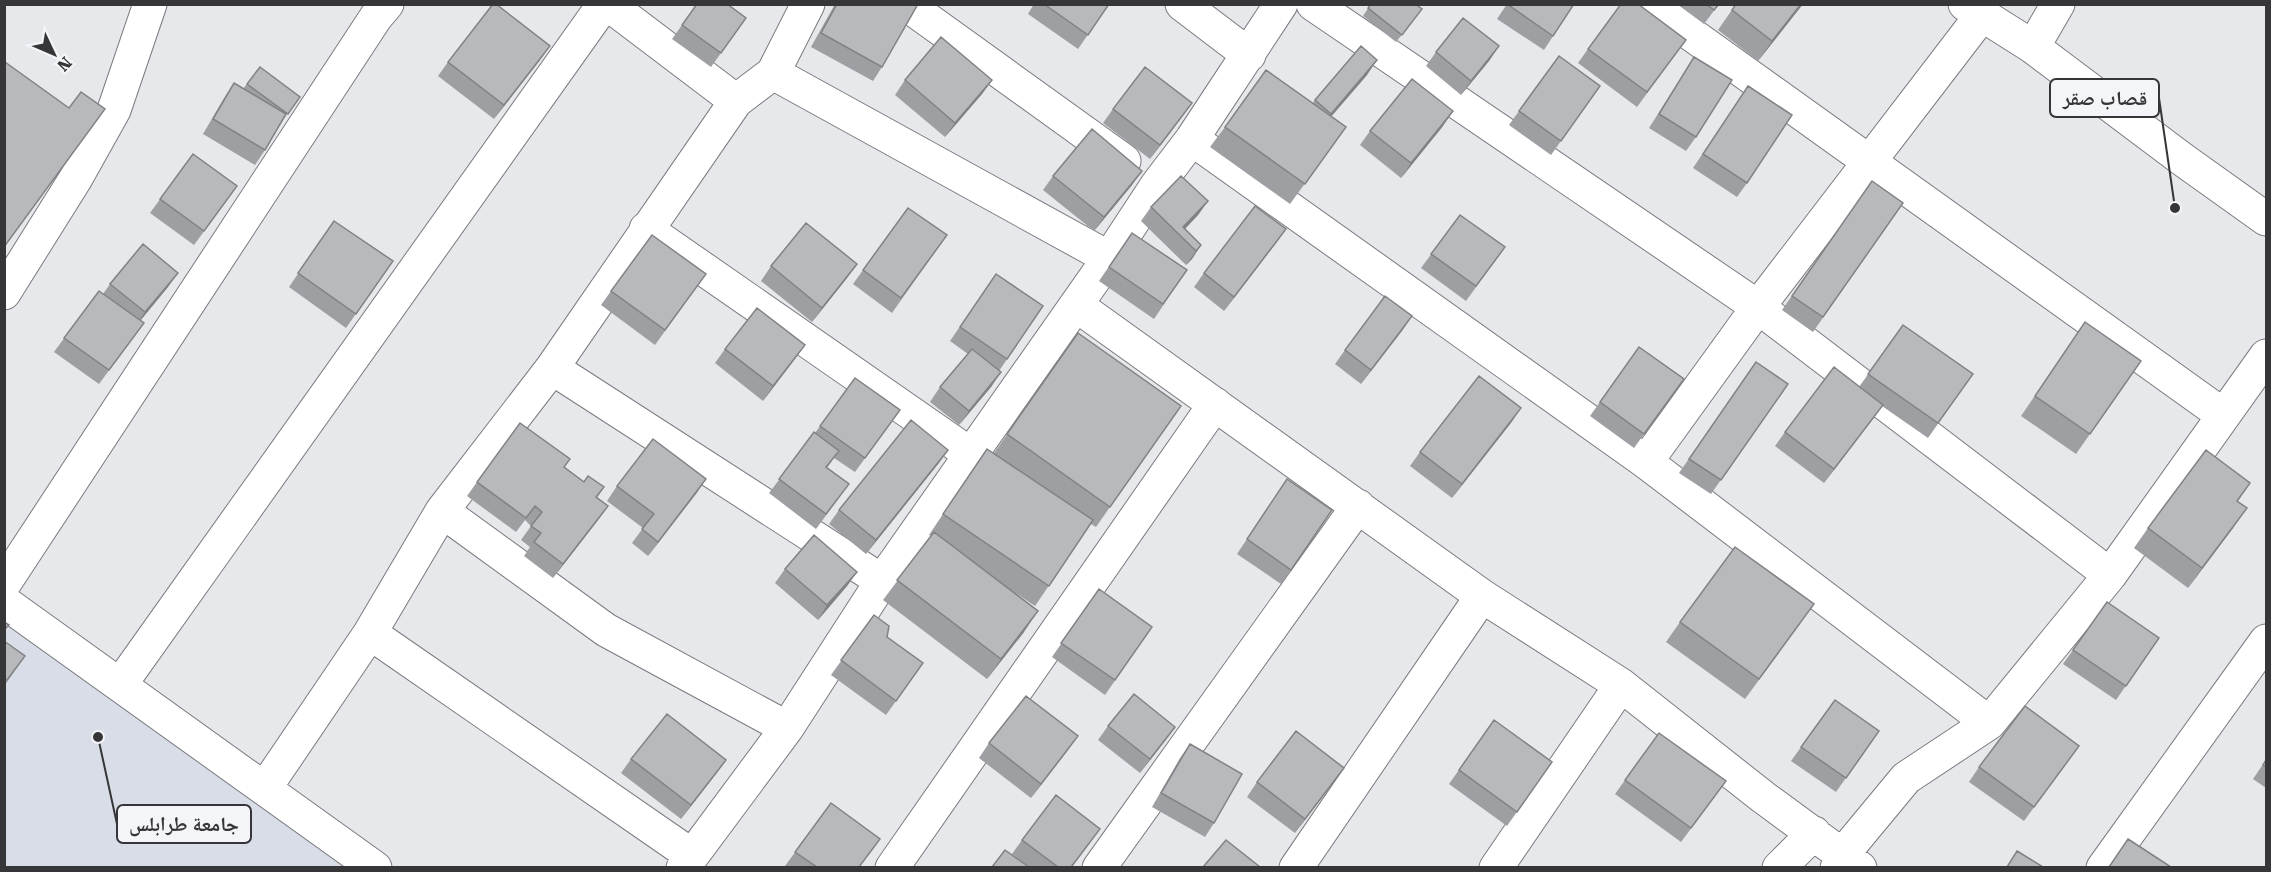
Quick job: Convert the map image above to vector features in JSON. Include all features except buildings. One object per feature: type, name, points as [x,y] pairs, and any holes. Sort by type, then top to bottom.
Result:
[{"type":"street","points":[[4,293],[76,178],[114,110],[150,4]]},
{"type":"street","points":[[4,584],[376,17],[387,4]]},
{"type":"street","points":[[120,685],[606,4],[736,101]]},
{"type":"street","points":[[265,788],[370,633],[442,510],[552,368],[736,101],[773,73],[808,4]]},
{"type":"street","points":[[906,4],[1157,185]]},
{"type":"street","points":[[1182,4],[1249,55]]},
{"type":"street","points":[[370,633],[687,861],[787,728],[882,581],[1109,258],[1157,185],[1192,140],[1281,4]]},
{"type":"street","points":[[1313,4],[1758,307],[2110,575]]},
{"type":"street","points":[[1649,4],[2223,416]]},
{"type":"street","points":[[2033,47],[2058,4]]},
{"type":"street","points":[[1646,462],[1758,307],[1869,163],[1973,10],[2033,47],[2266,219]]},
{"type":"street","points":[[773,73],[1109,258]]},
{"type":"street","points":[[1192,140],[1646,462],[1989,723]]},
{"type":"street","points":[[646,229],[970,454]]},
{"type":"street","points":[[1076,305],[1482,596],[1621,685],[1763,797],[1814,833],[1847,863],[1906,778],[1989,723],[2110,575],[2266,356]]},
{"type":"street","points":[[552,368],[882,581]]},
{"type":"street","points":[[892,867],[1215,404]]},
{"type":"street","points":[[1099,867],[1358,506]]},
{"type":"street","points":[[442,510],[606,630],[787,728]]},
{"type":"street","points":[[1296,867],[1482,596]]},
{"type":"street","points":[[4,602],[375,867]]},
{"type":"street","points":[[2103,867],[2266,641]]},
{"type":"street","points":[[1496,867],[1621,685]]},
{"type":"street","points":[[1779,867],[1814,833]]},
{"type":"shaded area","points":[[4,602],[375,867],[5,867]]},
{"type":"place","name":"قصاب صقر","points":[[2175,208]]},
{"type":"place","name":"جامعة طرابلس","points":[[98,737]]}]
